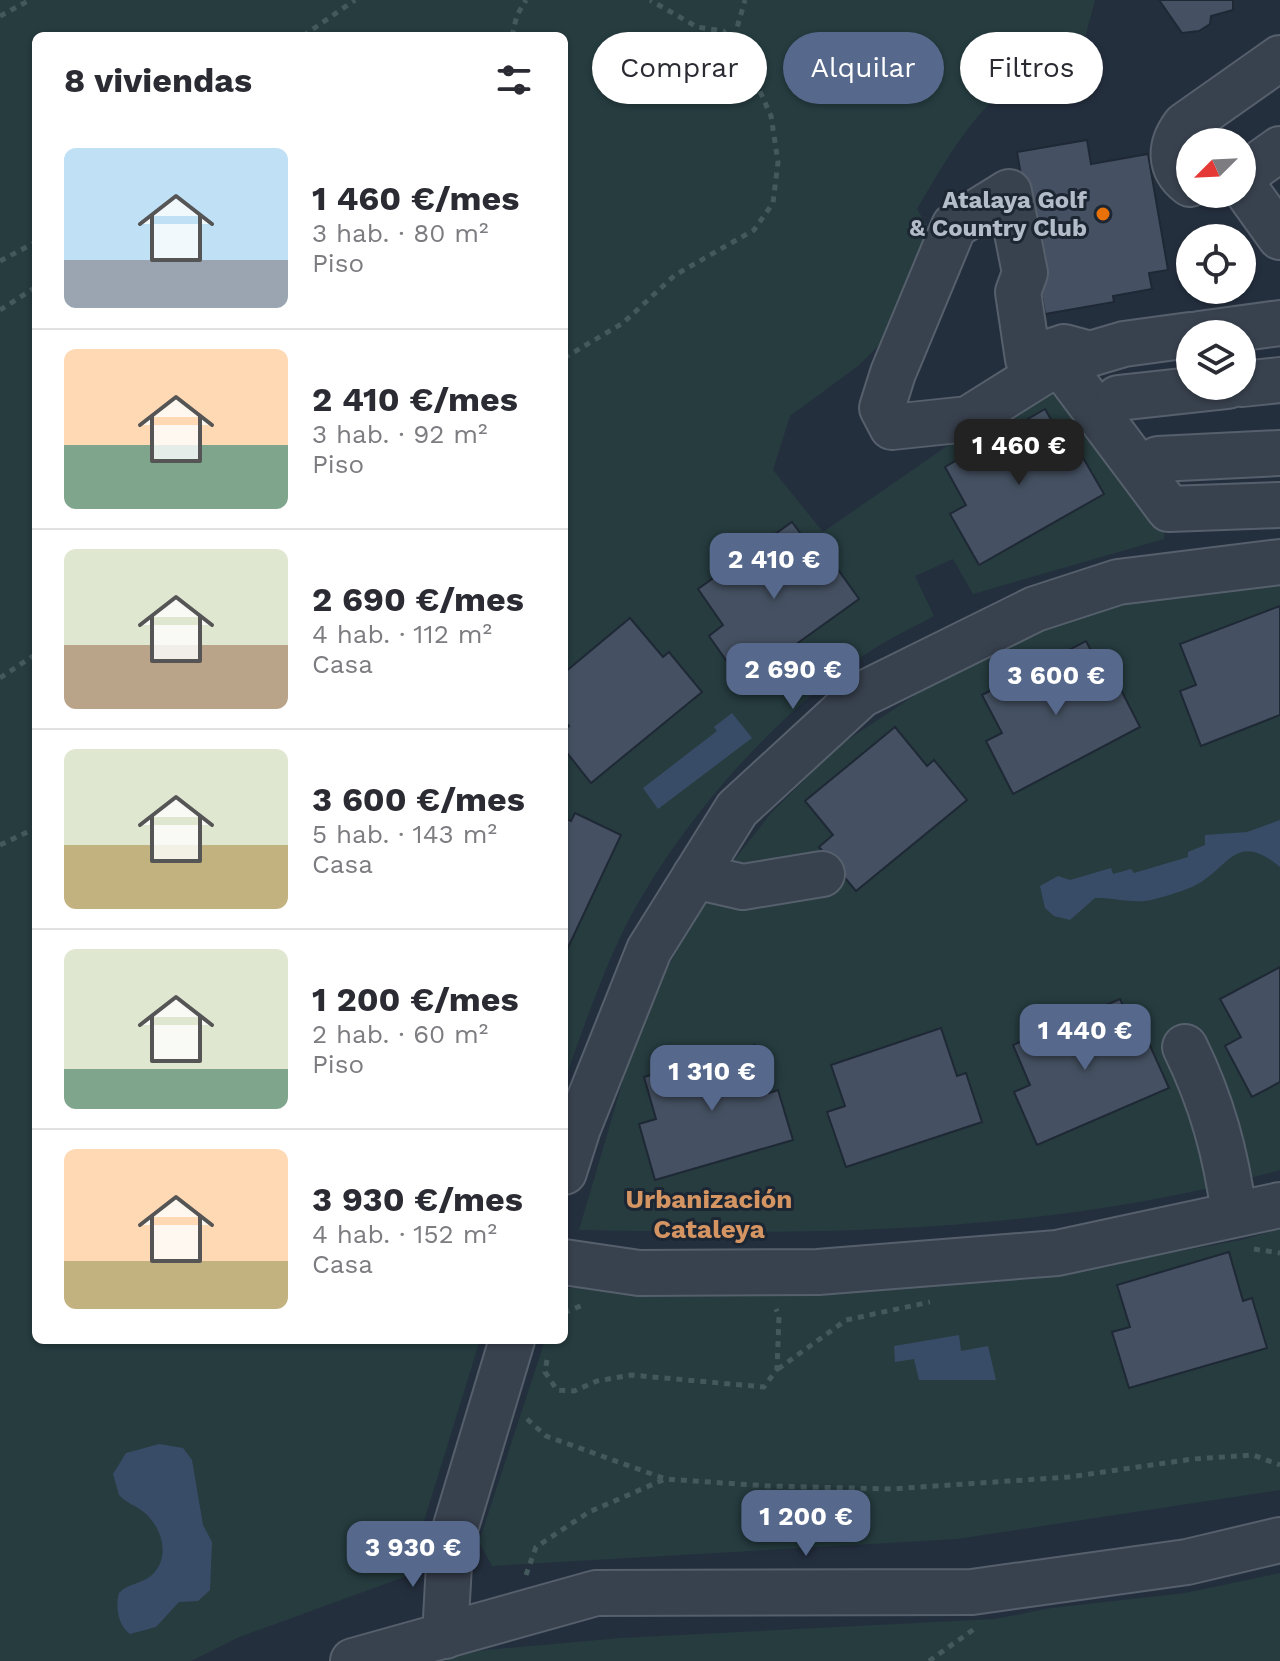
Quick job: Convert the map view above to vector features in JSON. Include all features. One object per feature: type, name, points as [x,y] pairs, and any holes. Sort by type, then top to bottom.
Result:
[{"type":"street","points":[[1183,128],[1280,58]]},
{"type":"street","points":[[1176,141],[1173,158],[1176,170]]},
{"type":"street","points":[[1256,166],[1280,149]]},
{"type":"street","points":[[1176,337],[1124,344],[1090,354],[1064,347],[1028,359],[1018,292],[1025,273],[1009,192],[954,226],[893,373],[882,408],[892,427],[922,427],[968,419],[1059,362],[1169,509],[1280,505]]},
{"type":"street","points":[[1256,204],[1280,237]]},
{"type":"street","points":[[1256,326],[1280,323]]},
{"type":"street","points":[[1256,383],[1280,380]]},
{"type":"street","points":[[1118,398],[1176,392]]},
{"type":"street","points":[[1158,459],[1280,453]]},
{"type":"street","points":[[568,1159],[649,950],[737,809],[861,695],[1035,609],[1104,586],[1280,562]]},
{"type":"street","points":[[695,876],[743,887],[822,874]]},
{"type":"street","points":[[1185,1047],[1206,1089],[1226,1156],[1234,1214]]},
{"type":"street","points":[[568,1263],[639,1273],[818,1272],[1057,1253],[1280,1205]]},
{"type":"street","points":[[445,1636],[450,1546],[496,1393],[530,1344]]},
{"type":"street","points":[[353,1661],[596,1593],[972,1592],[1187,1562],[1280,1540]]},
{"type":"path","points":[[0,16],[30,0]]},
{"type":"path","points":[[309,32],[355,0]]},
{"type":"path","points":[[513,32],[517,15],[526,0]]},
{"type":"path","points":[[650,0],[697,27],[710,27],[721,32]]},
{"type":"path","points":[[736,32],[745,0]]},
{"type":"path","points":[[568,356],[623,323],[675,275],[754,230],[773,203],[778,162],[771,116],[765,104]]},
{"type":"path","points":[[0,261],[32,244]]},
{"type":"path","points":[[0,310],[32,290]]},
{"type":"path","points":[[0,678],[32,657]]},
{"type":"path","points":[[0,845],[32,830]]},
{"type":"path","points":[[530,1344],[557,1390],[574,1391],[597,1381],[631,1375],[764,1387],[777,1369],[779,1317],[772,1302]]},
{"type":"path","points":[[568,1311],[587,1303]]},
{"type":"path","points":[[496,1393],[546,1436],[665,1479],[768,1486],[891,1489],[1069,1477],[1193,1459],[1253,1455],[1280,1465]]},
{"type":"path","points":[[511,1617],[536,1547],[589,1512],[665,1479]]},
{"type":"green space","name":"Atalaya Golf & Country Club","points":[[0,0],[1095,0],[1086,32],[960,32],[960,104],[990,104],[956,146],[917,209],[938,244],[905,320],[858,366],[790,416],[773,470],[823,532],[1057,370],[1165,518],[1164,539],[973,594],[953,559],[915,576],[934,616],[875,648],[807,699],[775,728],[715,793],[663,863],[618,941],[568,1071],[568,32],[32,32],[32,1344],[479,1344],[407,1576],[237,1638],[191,1661],[0,1661]]},
{"type":"green space","points":[[1280,586],[1280,1170],[1106,1208],[1019,1219],[844,1230],[579,1230],[632,1050],[664,973],[711,893],[771,865],[731,864],[772,812],[840,745],[962,664],[1060,620],[1184,591]]},
{"type":"green space","points":[[1280,1229],[1280,1490],[957,1539],[492,1566],[479,1542],[544,1344],[568,1344],[568,1288],[735,1287],[1094,1267],[1241,1240]]},
{"type":"green space","points":[[1280,1573],[1280,1661],[442,1661],[474,1651],[620,1638],[995,1619],[1051,1608],[1185,1593]]},
{"type":"water","points":[[732,713],[752,738],[658,809],[643,788],[717,731],[714,727]]},
{"type":"water","points":[[1280,820],[1280,867],[1265,856],[1242,852],[1192,887],[1151,900],[1095,898],[1070,920],[1054,916],[1045,908],[1040,886],[1058,876],[1070,880],[1111,868],[1113,874],[1131,869],[1134,873],[1188,857],[1188,852],[1205,845],[1205,835],[1247,832]]},
{"type":"water","points":[[959,1335],[961,1351],[988,1346],[996,1380],[919,1380],[914,1359],[895,1362],[894,1346]]},
{"type":"water","points":[[159,1444],[183,1448],[192,1460],[203,1525],[212,1542],[210,1590],[198,1601],[179,1602],[156,1627],[130,1634],[118,1615],[119,1593],[152,1575],[158,1568],[163,1551],[156,1526],[142,1511],[119,1495],[113,1474],[126,1453]]},
{"type":"building","points":[[1159,0],[1233,0],[1233,10],[1211,16],[1210,24],[1199,31],[1182,33]]},
{"type":"building","points":[[1087,140],[1091,164],[1148,154],[1168,270],[1149,273],[1152,289],[1113,296],[1114,302],[1045,314],[1017,152]]},
{"type":"building","points":[[1045,409],[1070,453],[1078,449],[1104,494],[979,565],[950,514],[966,505],[945,467]]},
{"type":"building","points":[[792,522],[822,562],[829,557],[859,599],[742,683],[709,636],[723,625],[698,589]]},
{"type":"building","points":[[1280,606],[1280,715],[1201,746],[1180,691],[1196,685],[1180,644]]},
{"type":"building","points":[[630,618],[663,657],[669,652],[702,692],[591,783],[568,754],[568,670]]},
{"type":"building","points":[[1086,641],[1109,686],[1117,682],[1140,727],[1013,794],[986,741],[1002,733],[982,695]]},
{"type":"building","points":[[895,727],[927,766],[934,760],[967,800],[856,891],[819,847],[833,835],[805,801]]},
{"type":"building","points":[[575,813],[621,835],[568,948],[568,820],[571,821]]},
{"type":"building","points":[[1280,967],[1280,1082],[1252,1097],[1225,1046],[1241,1037],[1220,999]]},
{"type":"building","points":[[1120,999],[1140,1045],[1148,1041],[1169,1088],[1037,1145],[1014,1092],[1030,1085],[1013,1045]]},
{"type":"building","points":[[941,1028],[957,1076],[966,1073],[982,1122],[846,1167],[827,1112],[845,1106],[831,1065]]},
{"type":"building","points":[[755,1045],[769,1093],[778,1090],[793,1140],[655,1180],[639,1124],[656,1119],[644,1077]]},
{"type":"building","points":[[1229,1252],[1243,1301],[1252,1298],[1267,1348],[1129,1388],[1112,1332],[1130,1327],[1117,1285]]},
{"type":"place","name":"Atalaya Golf & Country Club","points":[[1103,214]]},
{"type":"district","name":"Urbanización Cataleya","points":[[709,1214]]}]
